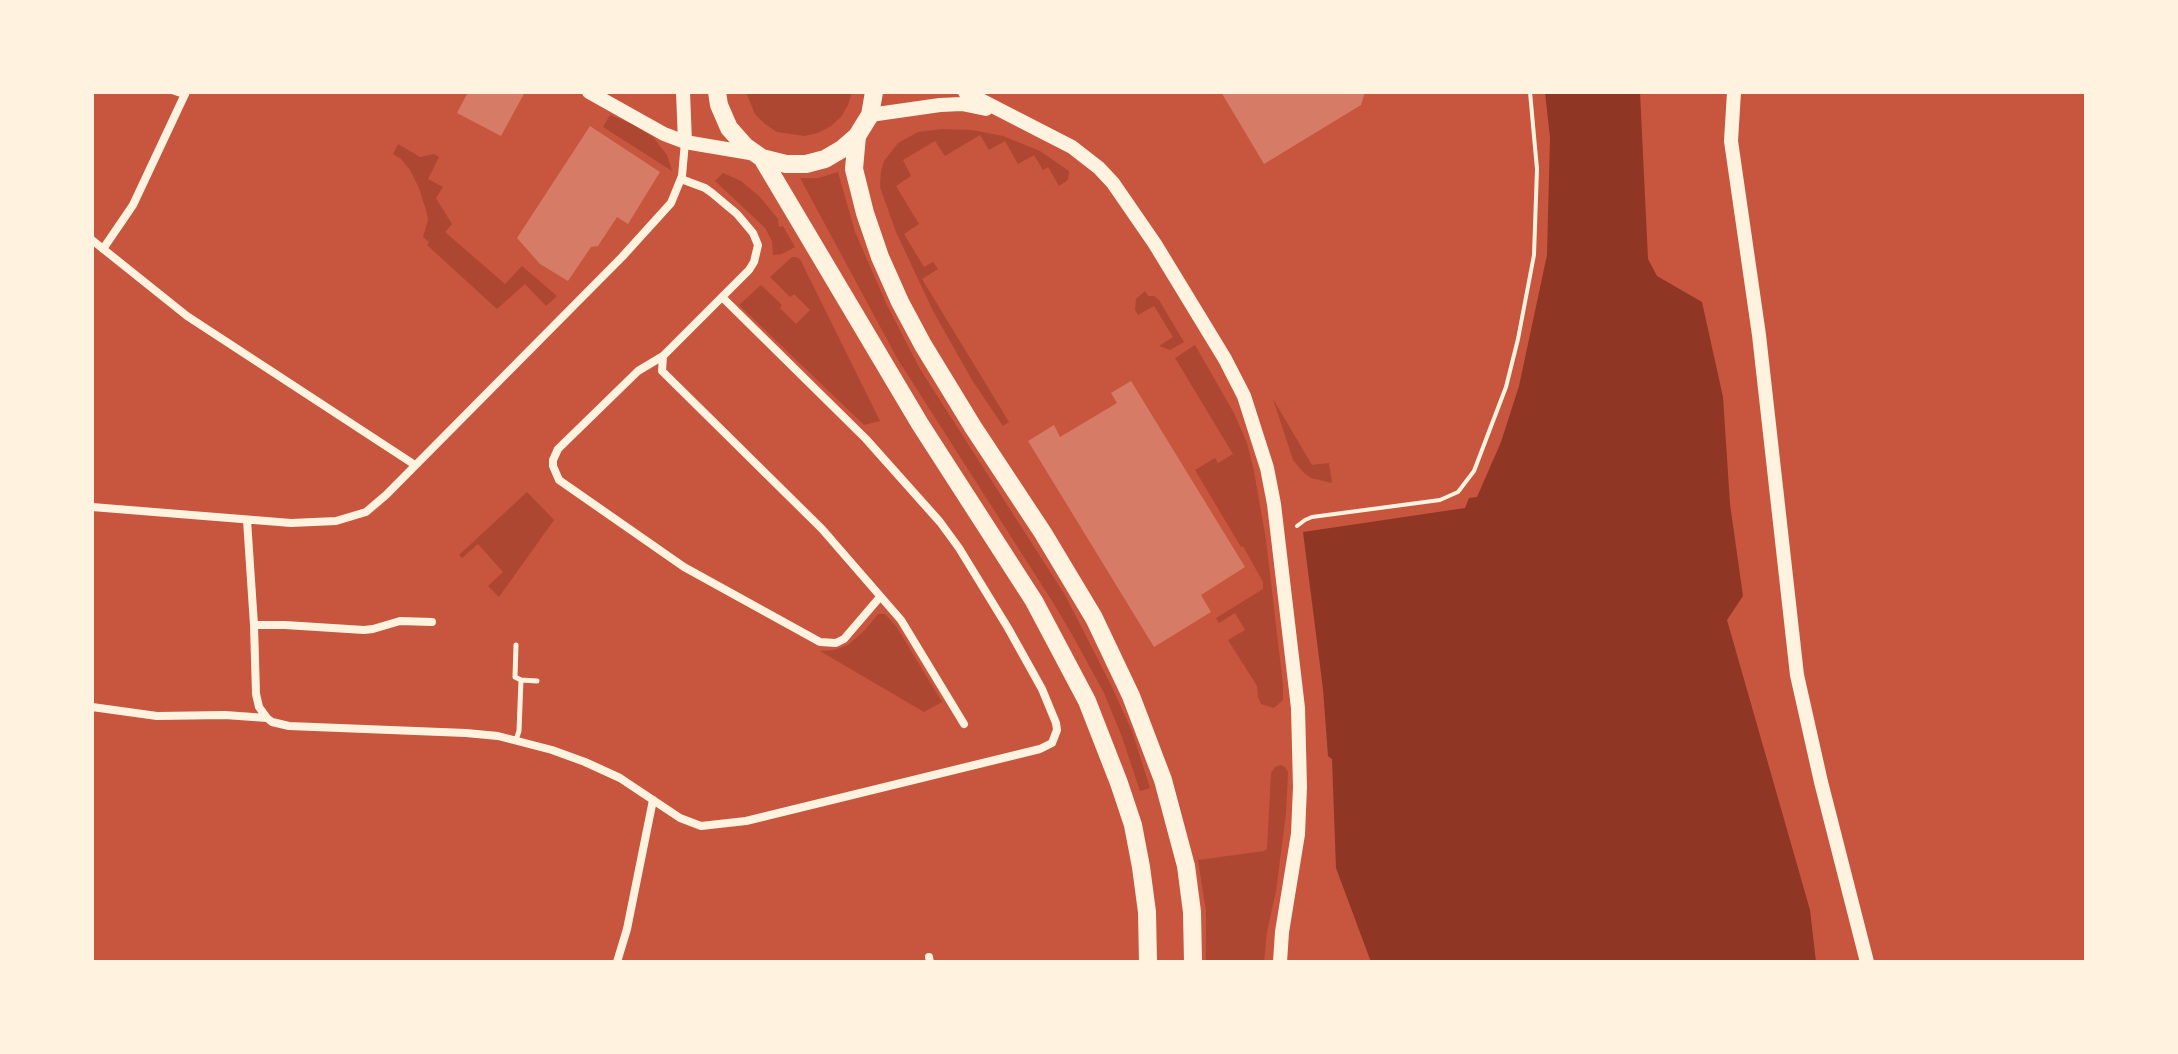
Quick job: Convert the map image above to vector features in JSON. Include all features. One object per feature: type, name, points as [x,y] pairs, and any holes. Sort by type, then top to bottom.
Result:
[{"type":"highway","points":[[717,92],[729,128],[745,146],[759,156],[786,164],[806,164],[825,159],[842,149],[857,136],[870,115],[874,92]]},
{"type":"highway","points":[[857,136],[854,169],[865,213],[900,302],[948,386],[1094,618],[1131,696],[1163,780],[1186,866],[1192,912],[1193,962]]},
{"type":"highway","points":[[759,156],[920,424],[1034,601],[1087,701],[1133,825],[1147,912],[1148,962]]},
{"type":"street","points":[[589,92],[664,134],[685,142],[759,156]]},
{"type":"street","points":[[92,507],[291,523],[336,521],[366,512],[622,257],[671,203],[684,168],[683,92]]},
{"type":"street","points":[[965,92],[1072,147],[1113,183],[1155,244],[1244,396],[1267,468],[1274,504],[1296,683],[1300,787],[1298,834],[1280,962]]},
{"type":"street","points":[[1734,92],[1731,141],[1759,335],[1797,675],[1867,962]]},
{"type":"street","points":[[103,249],[133,205],[185,94]]},
{"type":"street","points":[[870,115],[951,104],[1002,112]]},
{"type":"street","points":[[681,179],[705,188],[745,223],[757,239],[754,262],[663,356],[638,371],[558,449],[553,460],[555,473],[559,480],[684,567],[820,642],[832,644],[844,639],[880,597]]},
{"type":"street","points":[[92,240],[187,316],[415,465]]},
{"type":"street","points":[[247,520],[256,694],[259,707],[272,722],[289,726],[466,733],[516,740],[585,762],[620,778],[690,823],[701,826],[762,817],[1040,749],[1052,743],[1057,730],[1055,716],[1026,659],[940,522],[866,439],[722,297]]},
{"type":"street","points":[[663,356],[661,365],[664,375],[822,529],[901,620],[964,724]]},
{"type":"street","points":[[254,625],[364,630],[400,621],[432,622]]},
{"type":"street","points":[[92,707],[157,716],[267,718]]},
{"type":"street","points":[[617,962],[627,929],[653,800]]},
{"type":"lane","points":[[173,92],[185,94]]},
{"type":"lane","points":[[516,645],[515,677],[537,681]]},
{"type":"lane","points":[[516,740],[521,680]]},
{"type":"path","points":[[1294,533],[1300,522],[1312,517],[1440,500],[1458,492],[1474,471],[1506,387],[1534,255],[1537,169],[1530,92]]},
{"type":"shaded area","points":[[746,92],[852,92],[841,117],[818,133],[804,136],[777,132],[765,124],[755,114]]},
{"type":"shaded area","points":[[1545,92],[1640,92],[1648,259],[1657,276],[1702,302],[1723,397],[1730,504],[1743,596],[1727,620],[1810,910],[1816,962],[1371,962],[1336,868],[1332,759],[1328,756],[1323,689],[1303,532],[1465,508],[1469,498],[1477,497],[1501,442],[1519,386],[1547,255],[1550,138]]},
{"type":"shaded area","points":[[610,115],[653,137],[667,155],[672,171],[603,127]]},
{"type":"shaded area","points":[[972,130],[1003,136],[1040,151],[1069,171],[1068,180],[1059,186],[1048,167],[1043,170],[1034,155],[1018,164],[1005,141],[989,150],[980,135],[945,156],[935,141],[903,160],[911,176],[896,186],[919,224],[904,234],[924,267],[933,262],[938,269],[922,279],[1009,422],[1003,426],[972,380],[933,311],[896,232],[880,187],[884,161],[898,143],[918,132]]},
{"type":"shaded area","points":[[398,144],[420,157],[434,154],[439,157],[428,179],[443,187],[436,198],[452,224],[445,232],[505,284],[522,266],[557,296],[546,306],[525,284],[497,309],[427,245],[429,242],[423,237],[428,220],[426,210],[410,170],[393,154]]},
{"type":"shaded area","points":[[838,172],[855,232],[887,305],[920,369],[1065,595],[1132,731],[1150,788],[1140,791],[1104,693],[1074,638],[897,358],[800,178],[818,178]]},
{"type":"shaded area","points":[[723,173],[741,181],[760,197],[795,247],[773,255],[772,241],[765,228],[715,181]]},
{"type":"shaded area","points":[[792,257],[800,259],[880,421],[864,425],[739,305],[761,285],[796,324],[810,310],[794,294],[790,297],[770,277]]},
{"type":"shaded area","points":[[1145,291],[1148,296],[1159,300],[1184,342],[1170,350],[1159,346],[1173,337],[1154,306],[1138,315],[1136,299]]},
{"type":"shaded area","points":[[1195,345],[1234,413],[1247,443],[1254,471],[1266,540],[1283,685],[1283,700],[1274,708],[1261,704],[1257,686],[1228,640],[1245,630],[1235,613],[1219,623],[1216,618],[1263,589],[1263,582],[1195,470],[1215,458],[1218,463],[1233,454],[1175,358]]},
{"type":"shaded area","points":[[1273,399],[1312,465],[1329,463],[1332,483],[1311,478],[1293,460]]},
{"type":"shaded area","points":[[527,492],[554,520],[499,597],[488,586],[503,572],[478,544],[462,558],[459,555]]},
{"type":"shaded area","points":[[878,614],[885,614],[896,626],[942,702],[924,712],[820,651],[848,645]]},
{"type":"shaded area","points":[[1281,765],[1288,772],[1286,814],[1264,962],[1206,962],[1206,911],[1198,860],[1267,849],[1271,773]]},
{"type":"building","points":[[468,92],[525,92],[501,136],[457,113]]},
{"type":"building","points":[[1221,92],[1365,92],[1361,105],[1264,164]]},
{"type":"building","points":[[590,126],[660,172],[628,224],[617,217],[598,246],[591,247],[568,281],[540,264],[517,238]]},
{"type":"building","points":[[1131,381],[1245,567],[1201,595],[1211,612],[1154,647],[1028,441],[1054,425],[1060,437],[1117,403],[1111,393]]}]
